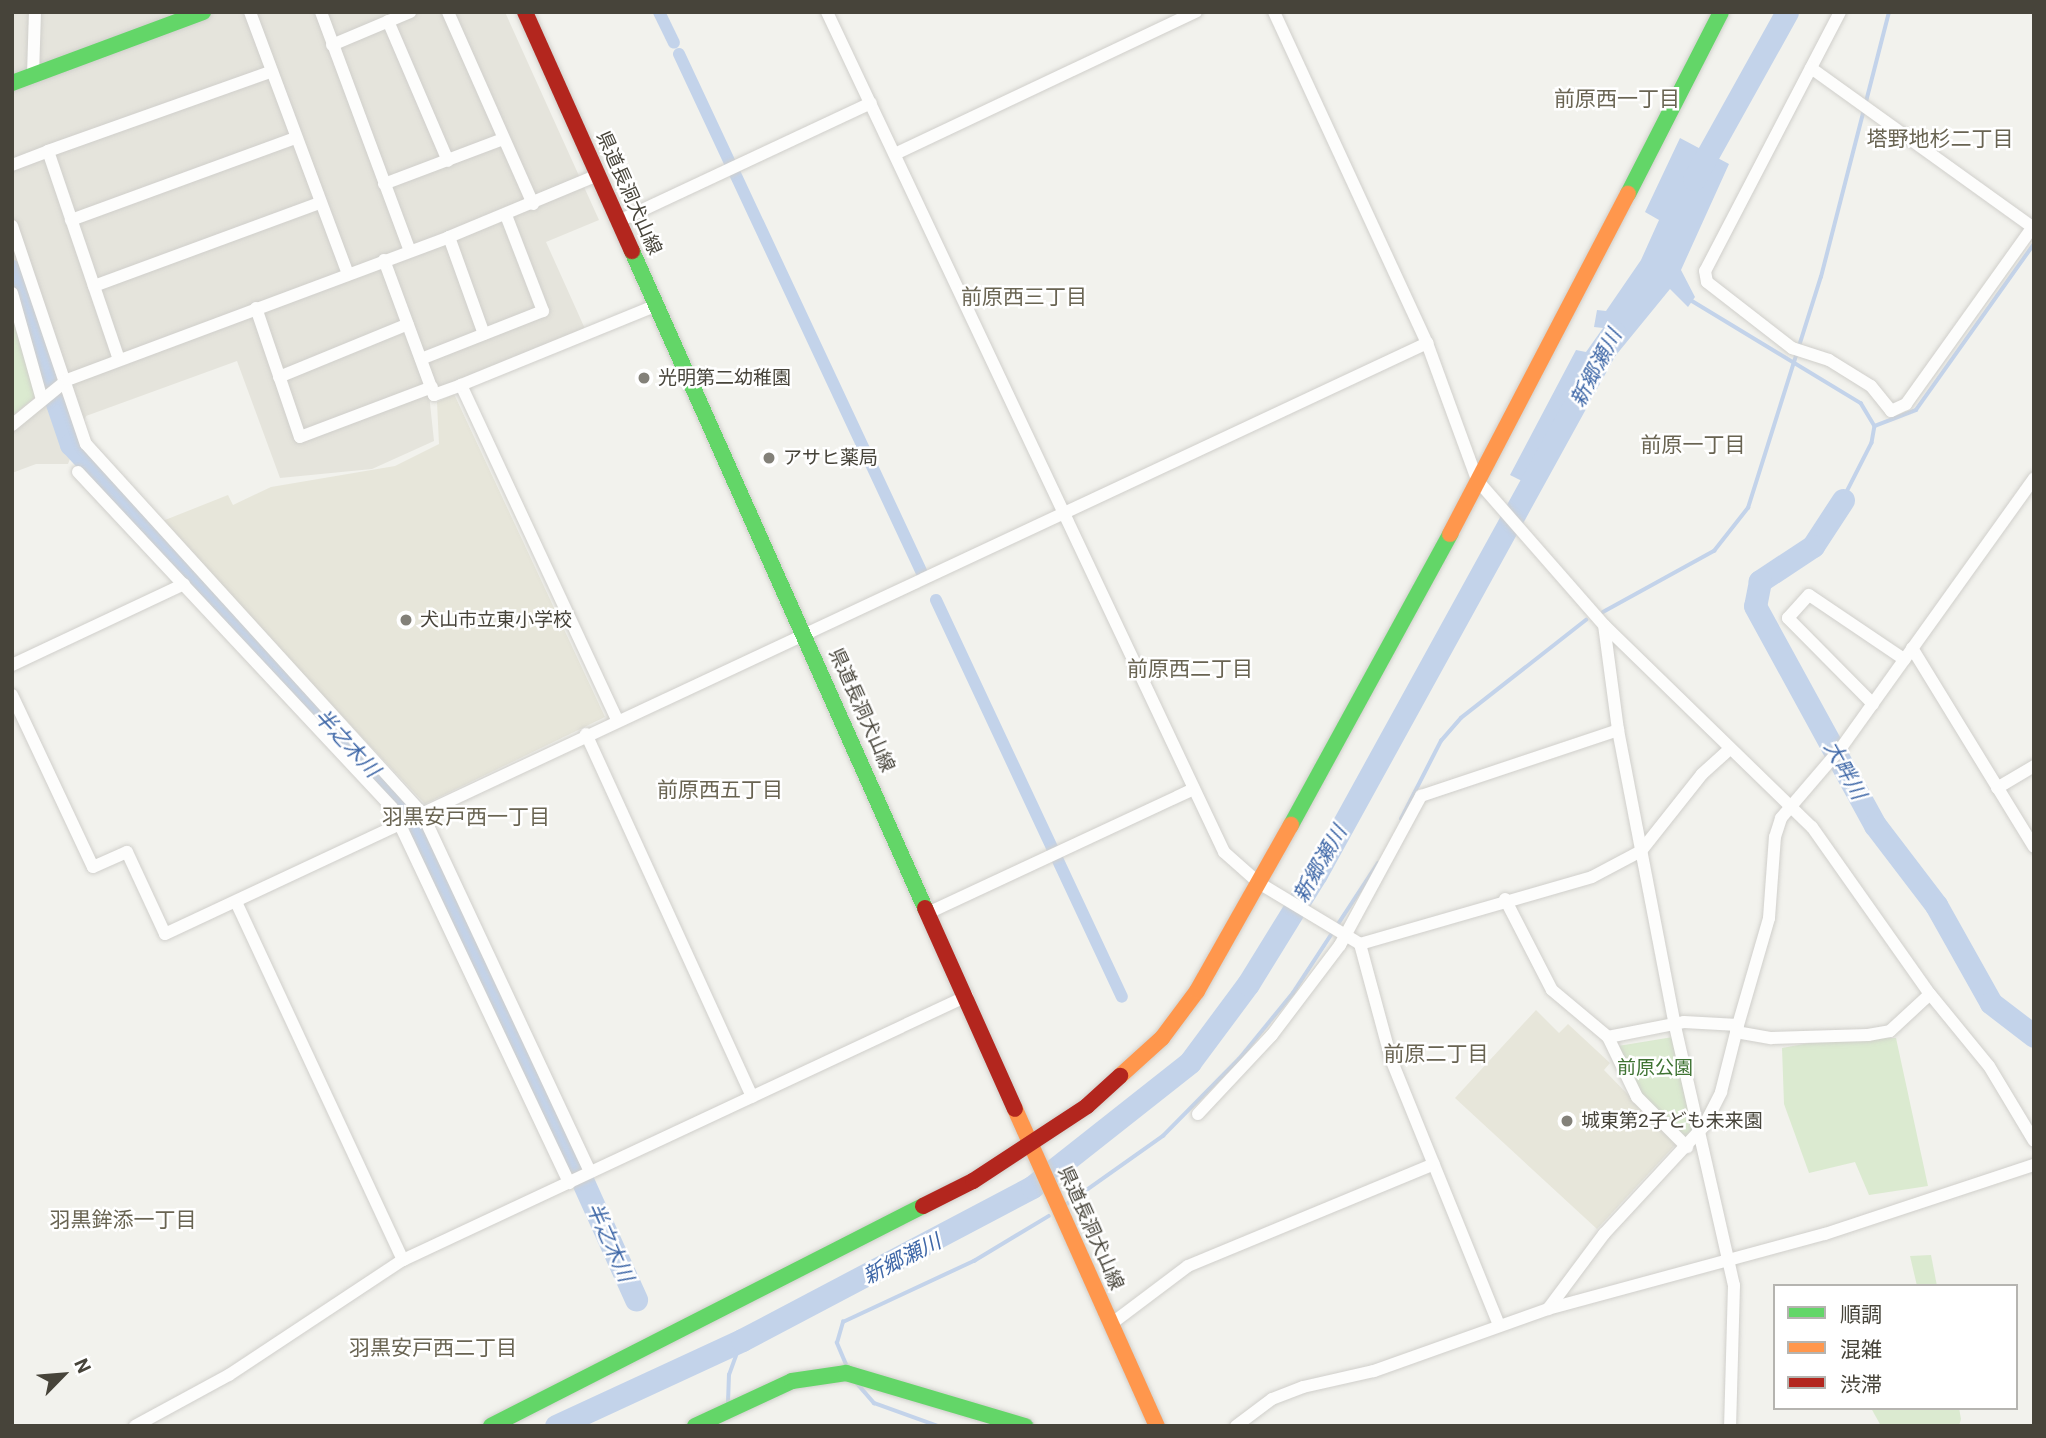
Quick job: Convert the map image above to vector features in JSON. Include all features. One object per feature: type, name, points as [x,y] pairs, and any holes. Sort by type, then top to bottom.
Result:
[{"type":"street","points":[[33,75],[35,12]]},
{"type":"street","points":[[12,83],[203,12]]},
{"type":"street","points":[[250,12],[270,72],[348,274]]},
{"type":"street","points":[[321,12],[410,251]]},
{"type":"street","points":[[332,45],[410,12]]},
{"type":"street","points":[[448,12],[533,204]]},
{"type":"street","name":"県道長洞犬山線","points":[[525,12],[930,912],[1157,1426]]},
{"type":"street","points":[[827,12],[1224,852],[1259,883],[1360,944],[1505,899],[1591,877],[1642,850],[1702,774],[1730,748]]},
{"type":"street","points":[[895,154],[1196,12]]},
{"type":"street","points":[[1274,12],[1427,343],[1477,480],[1538,553],[1604,625],[1821,838],[1930,994],[1989,1066],[2034,1141]]},
{"type":"street","points":[[491,1426],[973,1181],[1031,1144],[1126,1074],[1162,1038],[1197,991],[1220,942],[1259,883],[1477,480],[1721,12]]},
{"type":"street","points":[[1811,68],[2033,227],[1906,404],[1886,409],[1871,386],[1829,360],[1792,348],[1707,282],[1705,271],[1840,12]]},
{"type":"street","points":[[388,21],[448,161]]},
{"type":"street","points":[[12,165],[270,72]]},
{"type":"street","points":[[619,221],[871,103]]},
{"type":"street","points":[[71,220],[295,138]]},
{"type":"street","points":[[384,184],[503,139]]},
{"type":"street","points":[[48,151],[119,359]]},
{"type":"street","points":[[12,425],[63,383],[119,359],[449,237],[598,175]]},
{"type":"street","points":[[94,286],[320,203]]},
{"type":"street","points":[[421,359],[543,311],[506,215]]},
{"type":"street","points":[[12,226],[63,383],[86,444],[421,814],[590,1172]]},
{"type":"street","points":[[449,237],[484,334]]},
{"type":"street","points":[[384,260],[434,395],[657,305]]},
{"type":"street","points":[[12,293],[42,400]]},
{"type":"street","points":[[256,308],[300,437],[432,387]]},
{"type":"street","points":[[279,377],[408,324]]},
{"type":"street","points":[[12,695],[93,867],[127,852],[165,934],[617,719],[1427,343]]},
{"type":"street","points":[[461,385],[617,719]]},
{"type":"street","points":[[78,472],[404,822],[569,1183]]},
{"type":"street","points":[[1548,1309],[1604,1234],[1687,1147],[1721,1092],[1769,918],[1776,829],[1837,753],[2034,478]]},
{"type":"street","points":[[12,665],[184,584]]},
{"type":"street","points":[[1872,704],[1787,618],[1810,595],[1908,654],[2034,847]]},
{"type":"street","points":[[1604,625],[1618,730],[1696,1133],[1728,1261],[1737,1318],[1730,1426]]},
{"type":"street","points":[[1198,1114],[1272,1035],[1344,936],[1421,796],[1618,730]]},
{"type":"street","points":[[586,734],[752,1097]]},
{"type":"street","points":[[1997,788],[2034,766]]},
{"type":"street","points":[[930,912],[1194,789]]},
{"type":"street","points":[[1505,899],[1552,990],[1608,1037],[1637,1097],[1687,1147]]},
{"type":"street","points":[[236,902],[403,1260]]},
{"type":"street","points":[[1360,944],[1391,1059],[1499,1325]]},
{"type":"street","points":[[1608,1037],[1675,1026],[1737,1028],[1771,1038],[1868,1035],[1890,1031],[1930,994]]},
{"type":"street","points":[[135,1426],[229,1375],[403,1260],[967,996]]},
{"type":"street","points":[[1111,1324],[1188,1266],[1434,1164]]},
{"type":"street","points":[[1236,1426],[1285,1394],[1374,1371],[1548,1309],[1728,1261],[2034,1165]]},
{"type":"street","points":[[695,1426],[715,1413],[792,1381],[852,1373],[1025,1426]]},
{"type":"shaded area","points":[[12,12],[505,12],[599,220],[546,242],[586,331],[429,394],[434,441],[372,469],[280,478],[237,361],[86,416],[68,464],[36,464],[12,473]]},
{"type":"shaded area","name":"犬山市立東小学校","points":[[454,394],[605,717],[425,804],[160,522],[228,495],[233,505],[271,487],[395,466],[439,444],[437,402]]},
{"type":"shaded area","name":"城東第2子ども未来園","points":[[1536,1010],[1559,1033],[1568,1024],[1610,1063],[1604,1070],[1676,1144],[1597,1229],[1455,1098]]},
{"type":"green space","points":[[12,308],[37,395],[12,416]]},
{"type":"green space","name":"前原公園","points":[[1673,1037],[1693,1133],[1686,1140],[1638,1091],[1618,1046]]},
{"type":"green space","points":[[1896,1038],[1928,1186],[1869,1195],[1855,1162],[1809,1173],[1784,1104],[1782,1048],[1831,1039]]},
{"type":"green space","points":[[1931,1255],[1937,1284],[1917,1284],[1910,1256]]},
{"type":"green space","points":[[1872,1410],[1959,1410],[1961,1419],[1959,1426],[1881,1426]]},
{"type":"water","points":[[1680,138],[1729,164],[1681,270],[1695,297],[1688,307],[1670,289],[1612,360],[1595,360],[1524,482],[1510,475],[1576,350],[1586,352],[1603,328],[1594,327],[1597,310],[1606,311],[1641,260],[1659,220],[1645,212]]},
{"type":"waterway","points":[[659,12],[674,43]]},
{"type":"waterway","name":"新郷瀬川","points":[[1694,179],[1787,12]]},
{"type":"waterway","points":[[1603,612],[1714,551],[1748,508],[1821,277],[1889,12]]},
{"type":"waterway","points":[[679,54],[922,573]]},
{"type":"waterway","points":[[1875,426],[1916,410],[2034,244]]},
{"type":"waterway","name":"半之木川","points":[[12,271],[71,444],[399,800],[504,1007],[636,1300]]},
{"type":"waterway","points":[[1689,299],[1861,403],[1875,426],[1872,443],[1843,500]]},
{"type":"waterway","name":"新郷瀬川","points":[[556,1426],[742,1340],[1032,1187],[1190,1062],[1248,984],[1316,874],[1614,333]]},
{"type":"waterway","name":"大畔川","points":[[1843,500],[1813,546],[1760,581],[1755,606],[1875,825],[1936,905],[1991,1003],[2034,1036]]},
{"type":"waterway","points":[[936,600],[1122,997]]},
{"type":"waterway","points":[[1401,819],[1441,741],[1461,718],[1586,620]]},
{"type":"waterway","points":[[1067,1204],[1163,1136],[1239,1059],[1293,993],[1378,863]]},
{"type":"waterway","points":[[847,1367],[837,1343],[843,1322],[974,1261],[1049,1216]]},
{"type":"waterway","points":[[728,1403],[729,1375],[742,1340]]},
{"type":"waterway","points":[[856,1382],[874,1403],[938,1426]]},
{"type":"traffic: fast","points":[[12,83],[203,12]]},
{"type":"traffic: fast","points":[[1628,194],[1721,12]]},
{"type":"traffic: fast","points":[[632,251],[925,908]]},
{"type":"traffic: fast","points":[[1291,825],[1450,534]]},
{"type":"traffic: fast","points":[[491,1426],[923,1206]]},
{"type":"traffic: fast","points":[[695,1426],[792,1381],[846,1373],[1025,1426]]},
{"type":"traffic: slow","points":[[1450,534],[1628,194]]},
{"type":"traffic: slow","points":[[1120,1076],[1162,1038],[1197,991],[1291,825]]},
{"type":"traffic: slow","points":[[1015,1109],[1157,1426]]},
{"type":"traffic: jam","points":[[525,12],[632,251]]},
{"type":"traffic: jam","points":[[925,908],[1015,1109]]},
{"type":"traffic: jam","points":[[923,1206],[973,1181],[1087,1106],[1120,1076]]},
{"type":"place","name":"光明第二幼稚園","points":[[644,378]]},
{"type":"place","name":"アサヒ薬局","points":[[769,458]]},
{"type":"place","name":"犬山市立東小学校","points":[[406,620]]},
{"type":"place","name":"城東第2子ども未来園","points":[[1567,1121]]},
{"type":"district","name":"前原西一丁目","points":[[1617,99]]},
{"type":"district","name":"塔野地杉二丁目","points":[[1940,139]]},
{"type":"district","name":"前原西三丁目","points":[[1024,297]]},
{"type":"district","name":"前原一丁目","points":[[1693,445]]},
{"type":"district","name":"前原西二丁目","points":[[1190,669]]},
{"type":"district","name":"前原西五丁目","points":[[720,790]]},
{"type":"district","name":"羽黒安戸西一丁目","points":[[466,817]]},
{"type":"district","name":"前原二丁目","points":[[1436,1054]]},
{"type":"district","name":"羽黒鉾添一丁目","points":[[123,1220]]},
{"type":"district","name":"羽黒安戸西二丁目","points":[[433,1348]]}]
